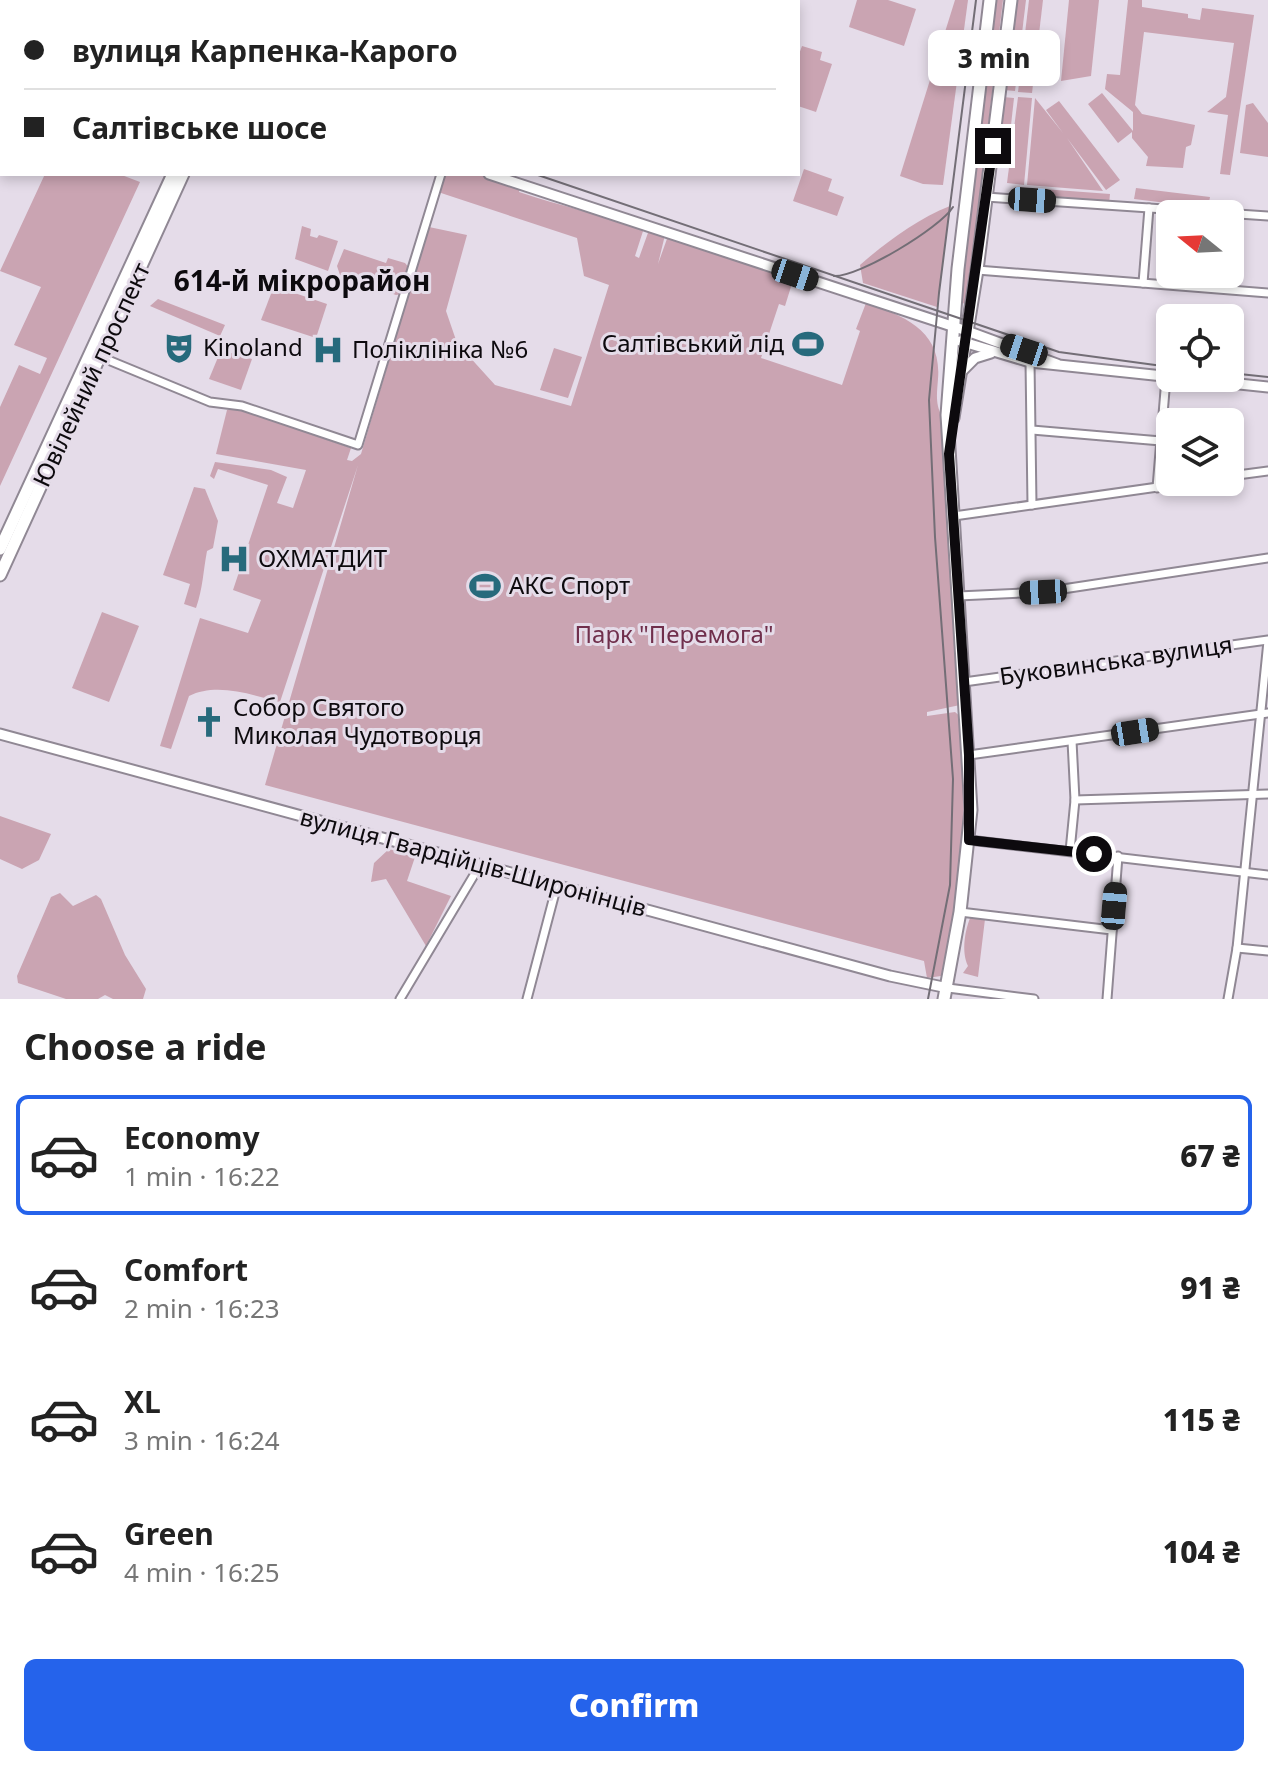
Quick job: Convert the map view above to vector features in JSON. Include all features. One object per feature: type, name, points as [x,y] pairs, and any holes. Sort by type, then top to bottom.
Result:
[{"type":"main road","points":[[946,993],[969,840],[969,755],[947,415],[949,329],[990,0]]},
{"type":"main road","points":[[949,454],[977,270],[1011,0]]},
{"type":"main road","name":"Ювілейний проспект","points":[[121,301],[172,176]]},
{"type":"main road","name":"Ювілейний проспект","points":[[0,575],[96,355],[182,176]]},
{"type":"main road","points":[[495,176],[949,329],[967,331],[1057,364]]},
{"type":"main road","points":[[949,329],[965,344],[1030,362],[1156,377]]},
{"type":"main road","points":[[961,372],[975,358],[994,353]]},
{"type":"main road","name":"Ювілейний проспект","points":[[0,549],[96,355]]},
{"type":"main road","points":[[1244,385],[1268,387]]},
{"type":"main road","name":"вулиця Гвардійців-Широнінців","points":[[0,734],[946,993]]},
{"type":"street","points":[[96,355],[210,402],[242,406],[358,445],[440,176]]},
{"type":"street","points":[[986,197],[1268,216]]},
{"type":"street","points":[[1143,283],[1149,208]]},
{"type":"street","points":[[977,270],[1268,293]]},
{"type":"street","points":[[1030,362],[1032,505]]},
{"type":"street","points":[[1032,430],[1156,441]]},
{"type":"street","points":[[1244,474],[1268,471]]},
{"type":"street","points":[[954,516],[1156,488]]},
{"type":"street","points":[[958,596],[1043,592],[1268,558]]},
{"type":"street","points":[[1228,999],[1237,948],[1264,713],[1268,640]]},
{"type":"street","name":"Буковинська вулиця","points":[[964,682],[1268,640]]},
{"type":"street","points":[[969,755],[1264,713]]},
{"type":"street","points":[[1070,851],[1075,800],[1072,741]]},
{"type":"street","points":[[1075,800],[1268,794]]},
{"type":"street","points":[[969,840],[1268,875]]},
{"type":"street","points":[[1107,999],[1118,856]]},
{"type":"street","points":[[400,999],[480,865]]},
{"type":"street","points":[[527,999],[557,885]]},
{"type":"street","points":[[960,912],[1112,930]]},
{"type":"street","points":[[1237,948],[1268,951]]},
{"type":"street","points":[[946,993],[1034,999]]},
{"type":"green space","points":[[857,0],[888,0],[916,9],[904,46],[849,27]]},
{"type":"green space","points":[[955,0],[968,0],[943,185],[923,184],[900,176]]},
{"type":"green space","points":[[996,0],[1003,0],[967,304],[961,303]]},
{"type":"green space","points":[[1015,0],[1026,0],[1015,91],[1004,90]]},
{"type":"green space","points":[[1029,0],[1043,0],[1032,93],[1018,92]]},
{"type":"green space","points":[[1069,0],[1099,0],[1091,76],[1061,81]]},
{"type":"green space","points":[[1128,0],[1142,0],[1142,7],[1188,14],[1188,18],[1200,20],[1202,8],[1254,15],[1230,175],[1220,174],[1228,115],[1207,112],[1226,97],[1234,43],[1144,32],[1135,105],[1142,114],[1195,125],[1191,145],[1186,147],[1183,168],[1146,166],[1148,157],[1132,138],[1132,132],[1118,143],[1088,104],[1102,93],[1133,131],[1133,112],[1105,89],[1107,74],[1120,75]]},
{"type":"green space","points":[[802,46],[822,52],[820,60],[832,64],[816,112],[800,107]]},
{"type":"green space","points":[[1003,97],[1014,98],[1007,161],[996,161]]},
{"type":"green space","points":[[1018,97],[1032,98],[1024,185],[1007,183]]},
{"type":"green space","points":[[1035,98],[1063,133],[1046,110],[1059,101],[1120,180],[1106,190],[1067,138],[1103,191],[1027,185]]},
{"type":"green space","points":[[1253,103],[1268,123],[1268,157],[1240,153],[1246,105]]},
{"type":"green space","points":[[804,169],[832,179],[828,191],[844,197],[837,216],[793,201]]},
{"type":"green space","points":[[44,176],[124,176],[140,182],[0,486],[0,407],[19,365],[40,374],[47,358],[14,345],[41,287],[0,271]]},
{"type":"green space","name":"Парк \"Перемога\"","points":[[443,176],[485,176],[520,187],[519,192],[644,228],[635,256],[639,258],[649,230],[665,235],[658,264],[668,236],[794,277],[785,306],[779,304],[761,358],[842,385],[866,303],[907,320],[927,337],[938,362],[937,398],[942,416],[960,705],[927,712],[927,716],[955,712],[962,718],[964,816],[954,917],[941,976],[927,978],[924,961],[265,785],[358,465],[280,702],[223,690],[189,696],[171,749],[160,746],[200,618],[248,633],[261,600],[233,590],[268,485],[218,469],[214,479],[210,476],[215,462],[271,470],[287,477],[277,503],[293,508],[306,470],[216,454],[227,410],[235,408],[351,448],[347,460],[352,461],[361,454],[429,227],[467,235],[446,311],[457,343],[495,385],[571,406],[609,285],[584,276],[577,238],[438,192]]},
{"type":"green space","points":[[1016,187],[1110,194],[1109,204],[1015,198]]},
{"type":"green space","points":[[1136,188],[1210,197],[1209,200],[1156,202],[1134,199]]},
{"type":"green space","points":[[950,206],[937,307],[863,283],[860,265],[902,232]]},
{"type":"green space","points":[[302,226],[311,229],[310,236],[317,238],[319,235],[338,241],[328,271],[295,259]]},
{"type":"green space","points":[[344,249],[386,263],[388,258],[405,263],[410,269],[402,294],[396,295],[340,275],[337,266]]},
{"type":"green space","points":[[274,286],[327,304],[316,338],[261,320]]},
{"type":"green space","points":[[158,299],[225,325],[220,336],[150,306]]},
{"type":"green space","points":[[554,348],[582,357],[568,398],[540,390]]},
{"type":"green space","points":[[221,350],[252,359],[241,390],[209,379]]},
{"type":"green space","points":[[194,487],[205,489],[218,521],[213,548],[207,551],[196,608],[184,604],[190,584],[163,575]]},
{"type":"green space","points":[[102,612],[139,626],[109,702],[72,688]]},
{"type":"green space","points":[[0,816],[51,834],[39,860],[22,869],[0,859]]},
{"type":"green space","points":[[389,849],[415,857],[407,881],[451,896],[426,946],[386,879],[371,882],[374,863]]},
{"type":"green space","points":[[60,893],[73,906],[96,895],[101,899],[125,955],[146,989],[143,999],[113,999],[105,995],[98,999],[66,999],[18,983],[17,976],[51,897]]},
{"type":"green space","points":[[971,916],[985,919],[978,977],[963,973],[968,966],[965,941]]},
{"type":"tram line","points":[[928,999],[950,885],[953,779],[935,537],[929,400],[939,293],[976,0]]},
{"type":"tram line","points":[[541,176],[1059,352],[1156,365]]},
{"type":"tram line","points":[[834,276],[861,269],[898,250],[932,227],[953,207]]},
{"type":"tram line","points":[[1244,374],[1268,377]]},
{"type":"place","name":"Салтівський лід","points":[[808,344]]},
{"type":"place","name":"Kinoland","points":[[179,348]]},
{"type":"place","name":"Поліклініка №6","points":[[328,350]]},
{"type":"place","name":"ОХМАТДИТ","points":[[234,559]]},
{"type":"place","name":"АКС Спорт","points":[[485,586]]},
{"type":"place","name":"Собор Святого Миколая Чудотворця","points":[[209,722]]},
{"type":"district","name":"614-й мікрорайон","points":[[302,281]]},
{"type":"route","points":[[993,146],[949,454],[969,755],[969,840],[1094,854]]}]
